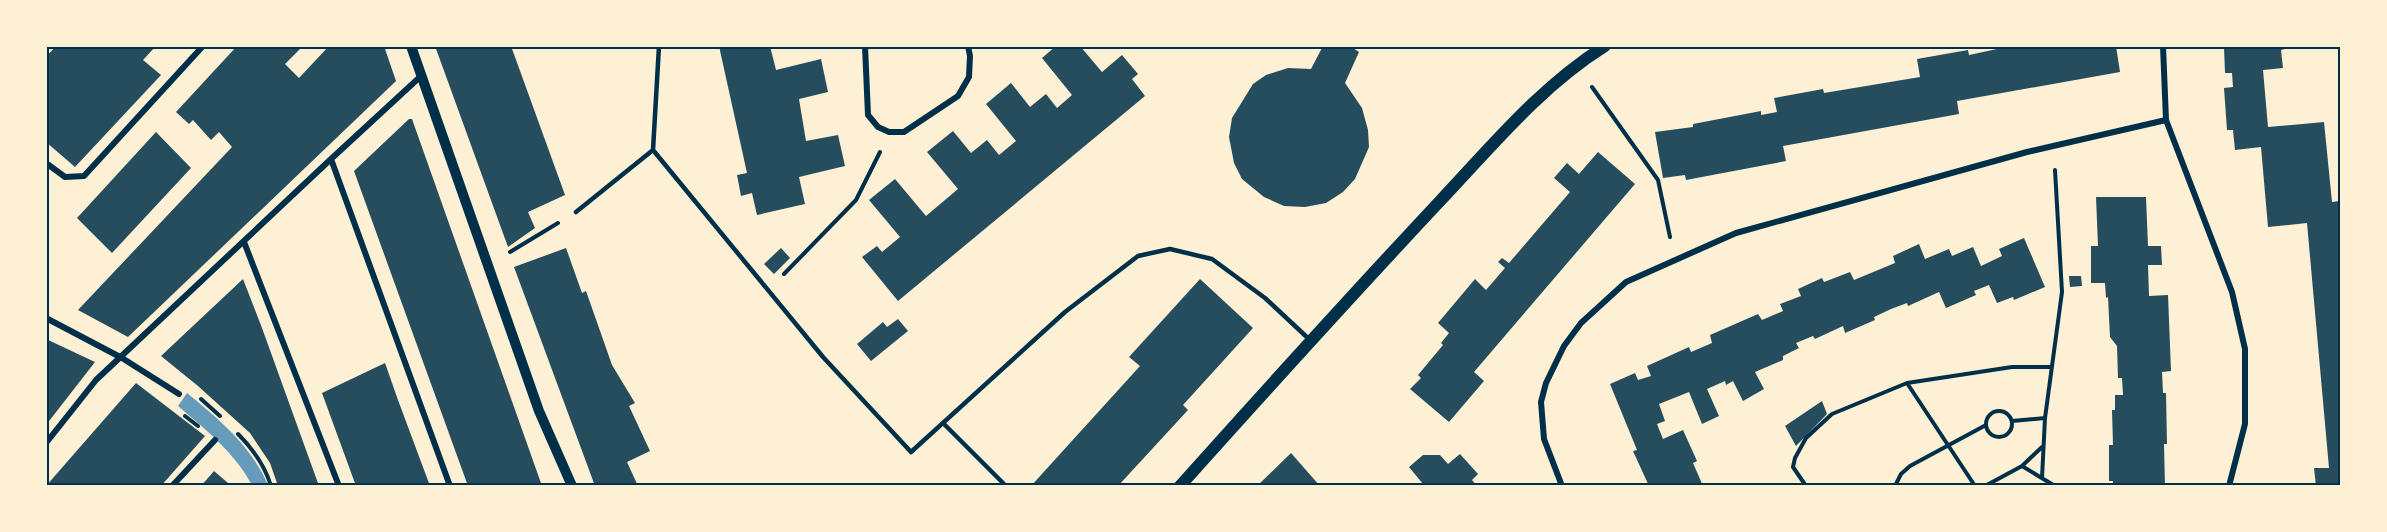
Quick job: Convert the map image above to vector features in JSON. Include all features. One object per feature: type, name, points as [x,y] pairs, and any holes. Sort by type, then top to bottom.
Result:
[{"type":"main road","points":[[1180,486],[1310,340],[1519,118],[1575,64],[1605,46]]},
{"type":"street","points":[[46,163],[65,177],[84,176],[203,46]]},
{"type":"street","points":[[411,46],[539,411],[572,486]]},
{"type":"street","points":[[865,46],[868,115],[878,127],[889,132],[904,132],[958,96],[969,77],[968,46]]},
{"type":"street","points":[[2163,46],[2166,120],[2232,292],[2245,349],[2245,424],[2229,486]]},
{"type":"street","points":[[46,443],[96,380],[422,76]]},
{"type":"street","points":[[1562,486],[1544,439],[1541,402],[1546,383],[1564,346],[1581,323],[1626,282],[1736,233],[2054,146],[2166,120]]},
{"type":"street","points":[[331,159],[450,486]]},
{"type":"street","points":[[244,242],[339,486]]},
{"type":"street","points":[[46,318],[122,358],[179,394]]},
{"type":"street","points":[[172,486],[215,440]]},
{"type":"lane","points":[[651,46],[658,49],[653,150],[834,370],[911,452],[1065,312],[1138,256],[1170,249],[1212,259],[1265,298],[1310,340]]},
{"type":"lane","points":[[576,212],[653,150]]},
{"type":"lane","points":[[943,423],[1006,486]]},
{"type":"path","points":[[1575,64],[1658,180],[1675,261]]},
{"type":"path","points":[[766,290],[856,200],[889,132]]},
{"type":"path","points":[[2042,478],[2042,447],[2050,367],[2061,292],[2054,146]]},
{"type":"path","points":[[488,266],[576,212]]},
{"type":"path","points":[[1806,486],[1793,467],[1806,438],[1832,414],[1907,383],[2012,368],[2050,367]]},
{"type":"path","points":[[1907,383],[1975,486]]},
{"type":"path","points":[[179,394],[171,404],[215,440]]},
{"type":"path","points":[[1995,412],[2007,414],[2012,421],[2012,429],[2002,437],[1990,433],[1986,425],[1988,417],[1995,412]]},
{"type":"path","points":[[2012,421],[2045,418]]},
{"type":"path","points":[[1895,486],[1901,474],[1910,466],[1986,425]]},
{"type":"path","points":[[1985,486],[2022,466],[2042,447]]},
{"type":"path","points":[[2022,466],[2055,486]]},
{"type":"water","points":[[187,393],[234,434],[253,458],[268,485],[252,485],[228,452],[178,406]]},
{"type":"building","points":[[56,46],[156,46],[143,60],[161,75],[75,167],[46,142],[46,57]]},
{"type":"building","points":[[237,46],[303,46],[285,64],[299,78],[329,46],[384,46],[396,81],[128,337],[78,310],[232,147],[219,132],[211,140],[193,120],[189,124],[176,112]]},
{"type":"building","points":[[435,46],[511,46],[565,195],[528,212],[535,228],[508,247]]},
{"type":"building","points":[[719,46],[770,46],[776,70],[821,59],[828,92],[799,99],[806,141],[838,135],[845,166],[799,177],[805,204],[757,215],[752,193],[741,196],[737,175],[747,173]]},
{"type":"building","points":[[1056,46],[1080,46],[1102,72],[1122,55],[1138,74],[1132,79],[1145,96],[898,301],[862,257],[877,246],[882,252],[900,237],[869,200],[895,179],[926,216],[958,189],[927,152],[953,131],[971,153],[987,140],[999,155],[1016,141],[986,104],[1011,83],[1030,107],[1046,94],[1057,108],[1072,95],[1042,58]]},
{"type":"building","points":[[1323,46],[1350,46],[1359,52],[1345,83],[1362,108],[1368,130],[1369,147],[1355,179],[1343,192],[1326,203],[1305,207],[1284,206],[1264,197],[1242,179],[1234,163],[1229,137],[1232,118],[1253,84],[1266,75],[1288,68],[1311,69]]},
{"type":"building","points":[[2011,46],[2116,46],[2120,72],[1957,101],[1959,114],[1783,146],[1786,161],[1686,180],[1685,175],[1663,178],[1655,132],[1693,127],[1693,124],[1761,111],[1761,115],[1777,112],[1774,98],[1823,89],[1824,93],[1920,77],[1917,59],[1968,50],[1969,55]]},
{"type":"building","points":[[2297,46],[2281,50],[2283,68],[2263,70],[2268,127],[2324,122],[2332,202],[2340,201],[2340,486],[2316,486],[2314,468],[2329,468],[2307,223],[2268,227],[2261,147],[2235,150],[2233,130],[2227,130],[2224,88],[2233,87],[2232,73],[2225,73],[2224,47]]},
{"type":"building","points":[[409,119],[412,119],[542,486],[468,486],[354,171]]},
{"type":"building","points":[[156,132],[191,168],[112,253],[77,218]]},
{"type":"building","points":[[1598,152],[1635,184],[1474,372],[1484,381],[1449,422],[1410,389],[1421,378],[1418,375],[1443,345],[1441,343],[1449,333],[1438,323],[1475,279],[1486,290],[1505,268],[1498,262],[1502,258],[1509,263],[1570,192],[1554,178],[1567,163],[1579,174]]},
{"type":"building","points":[[2096,197],[2146,197],[2148,246],[2161,246],[2162,265],[2148,265],[2149,296],[2168,295],[2171,371],[2162,372],[2163,393],[2166,393],[2165,486],[2113,486],[2113,481],[2109,481],[2109,445],[2113,445],[2112,410],[2115,410],[2115,395],[2123,395],[2122,378],[2118,378],[2117,346],[2110,337],[2105,283],[2091,283],[2091,246],[2098,246]]},
{"type":"building","points":[[2024,238],[2045,287],[2014,300],[2013,297],[1997,303],[1989,285],[1974,291],[1976,295],[1946,308],[1939,292],[1908,306],[1907,303],[1891,309],[1874,317],[1875,320],[1845,333],[1843,326],[1815,339],[1813,336],[1796,343],[1799,348],[1783,356],[1783,360],[1755,372],[1764,389],[1743,401],[1733,381],[1726,385],[1725,381],[1707,389],[1719,416],[1702,424],[1689,392],[1659,404],[1665,421],[1657,424],[1663,439],[1683,430],[1697,461],[1693,463],[1703,486],[1649,486],[1633,451],[1637,450],[1610,384],[1635,373],[1638,380],[1651,376],[1647,366],[1689,347],[1691,352],[1712,343],[1710,335],[1758,314],[1762,320],[1783,311],[1780,304],[1801,296],[1798,289],[1822,278],[1824,282],[1850,272],[1854,280],[1895,263],[1893,256],[1919,244],[1925,259],[1949,249],[1952,256],[1973,247],[1981,266],[2002,256],[1999,249]]},
{"type":"building","points":[[566,248],[582,293],[586,291],[612,365],[635,403],[629,406],[650,451],[627,462],[638,486],[595,486],[514,267]]},
{"type":"building","points":[[781,248],[790,258],[774,274],[764,264]]},
{"type":"building","points":[[2069,276],[2081,276],[2082,286],[2070,287]]},
{"type":"building","points":[[243,279],[319,486],[278,486],[270,463],[250,433],[161,356]]},
{"type":"building","points":[[1200,279],[1253,328],[1183,405],[1188,410],[1118,486],[1031,486],[1140,366],[1129,357]]},
{"type":"building","points":[[898,319],[908,331],[871,361],[857,344],[883,322],[887,327]]},
{"type":"building","points":[[46,339],[95,362],[46,425]]},
{"type":"building","points":[[385,363],[430,486],[356,486],[322,393]]},
{"type":"building","points":[[136,383],[205,436],[161,486],[46,486]]},
{"type":"building","points":[[1822,401],[1827,414],[1796,446],[1785,426]]},
{"type":"building","points":[[1291,453],[1320,486],[1257,486]]},
{"type":"building","points":[[1460,454],[1478,474],[1472,480],[1477,486],[1422,486],[1423,484],[1409,467],[1423,455],[1440,455],[1448,464]]},
{"type":"building","points":[[214,471],[228,483],[231,486],[201,486]]}]
